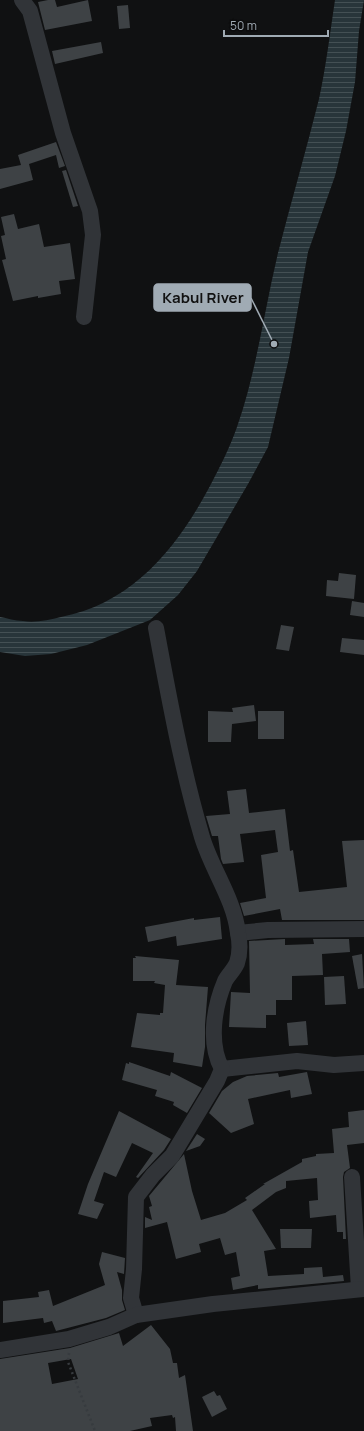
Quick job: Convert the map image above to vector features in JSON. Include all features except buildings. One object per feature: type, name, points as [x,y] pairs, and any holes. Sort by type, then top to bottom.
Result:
[{"type":"street","points":[[22,0],[30,11],[63,133],[90,211],[93,235],[84,316]]},
{"type":"street","points":[[156,628],[181,760],[192,802],[203,840],[234,915],[238,933],[240,948],[236,964],[226,980],[214,1025],[214,1045],[217,1061],[222,1069]]},
{"type":"street","points":[[238,933],[268,930],[364,930]]},
{"type":"street","points":[[222,1069],[297,1061],[334,1065],[364,1063]]},
{"type":"street","points":[[136,1315],[131,1298],[134,1270],[136,1197],[153,1175],[172,1156],[217,1082],[222,1069]]},
{"type":"street","points":[[0,1350],[69,1339],[109,1327],[136,1315],[213,1304],[361,1289],[352,1177]]},
{"type":"path","points":[[69,1339],[68,1362],[95,1431]]},
{"type":"shaded area","points":[[335,0],[364,0],[359,31],[355,82],[346,131],[335,176],[308,252],[289,358],[268,447],[197,571],[178,595],[150,620],[87,645],[51,654],[25,656],[0,652],[0,617],[17,621],[32,622],[56,618],[87,610],[110,599],[131,586],[150,570],[183,531],[214,479],[234,434],[250,384],[278,253],[319,99]]},
{"type":"place","name":"Kabul River","points":[[274,344]]}]
